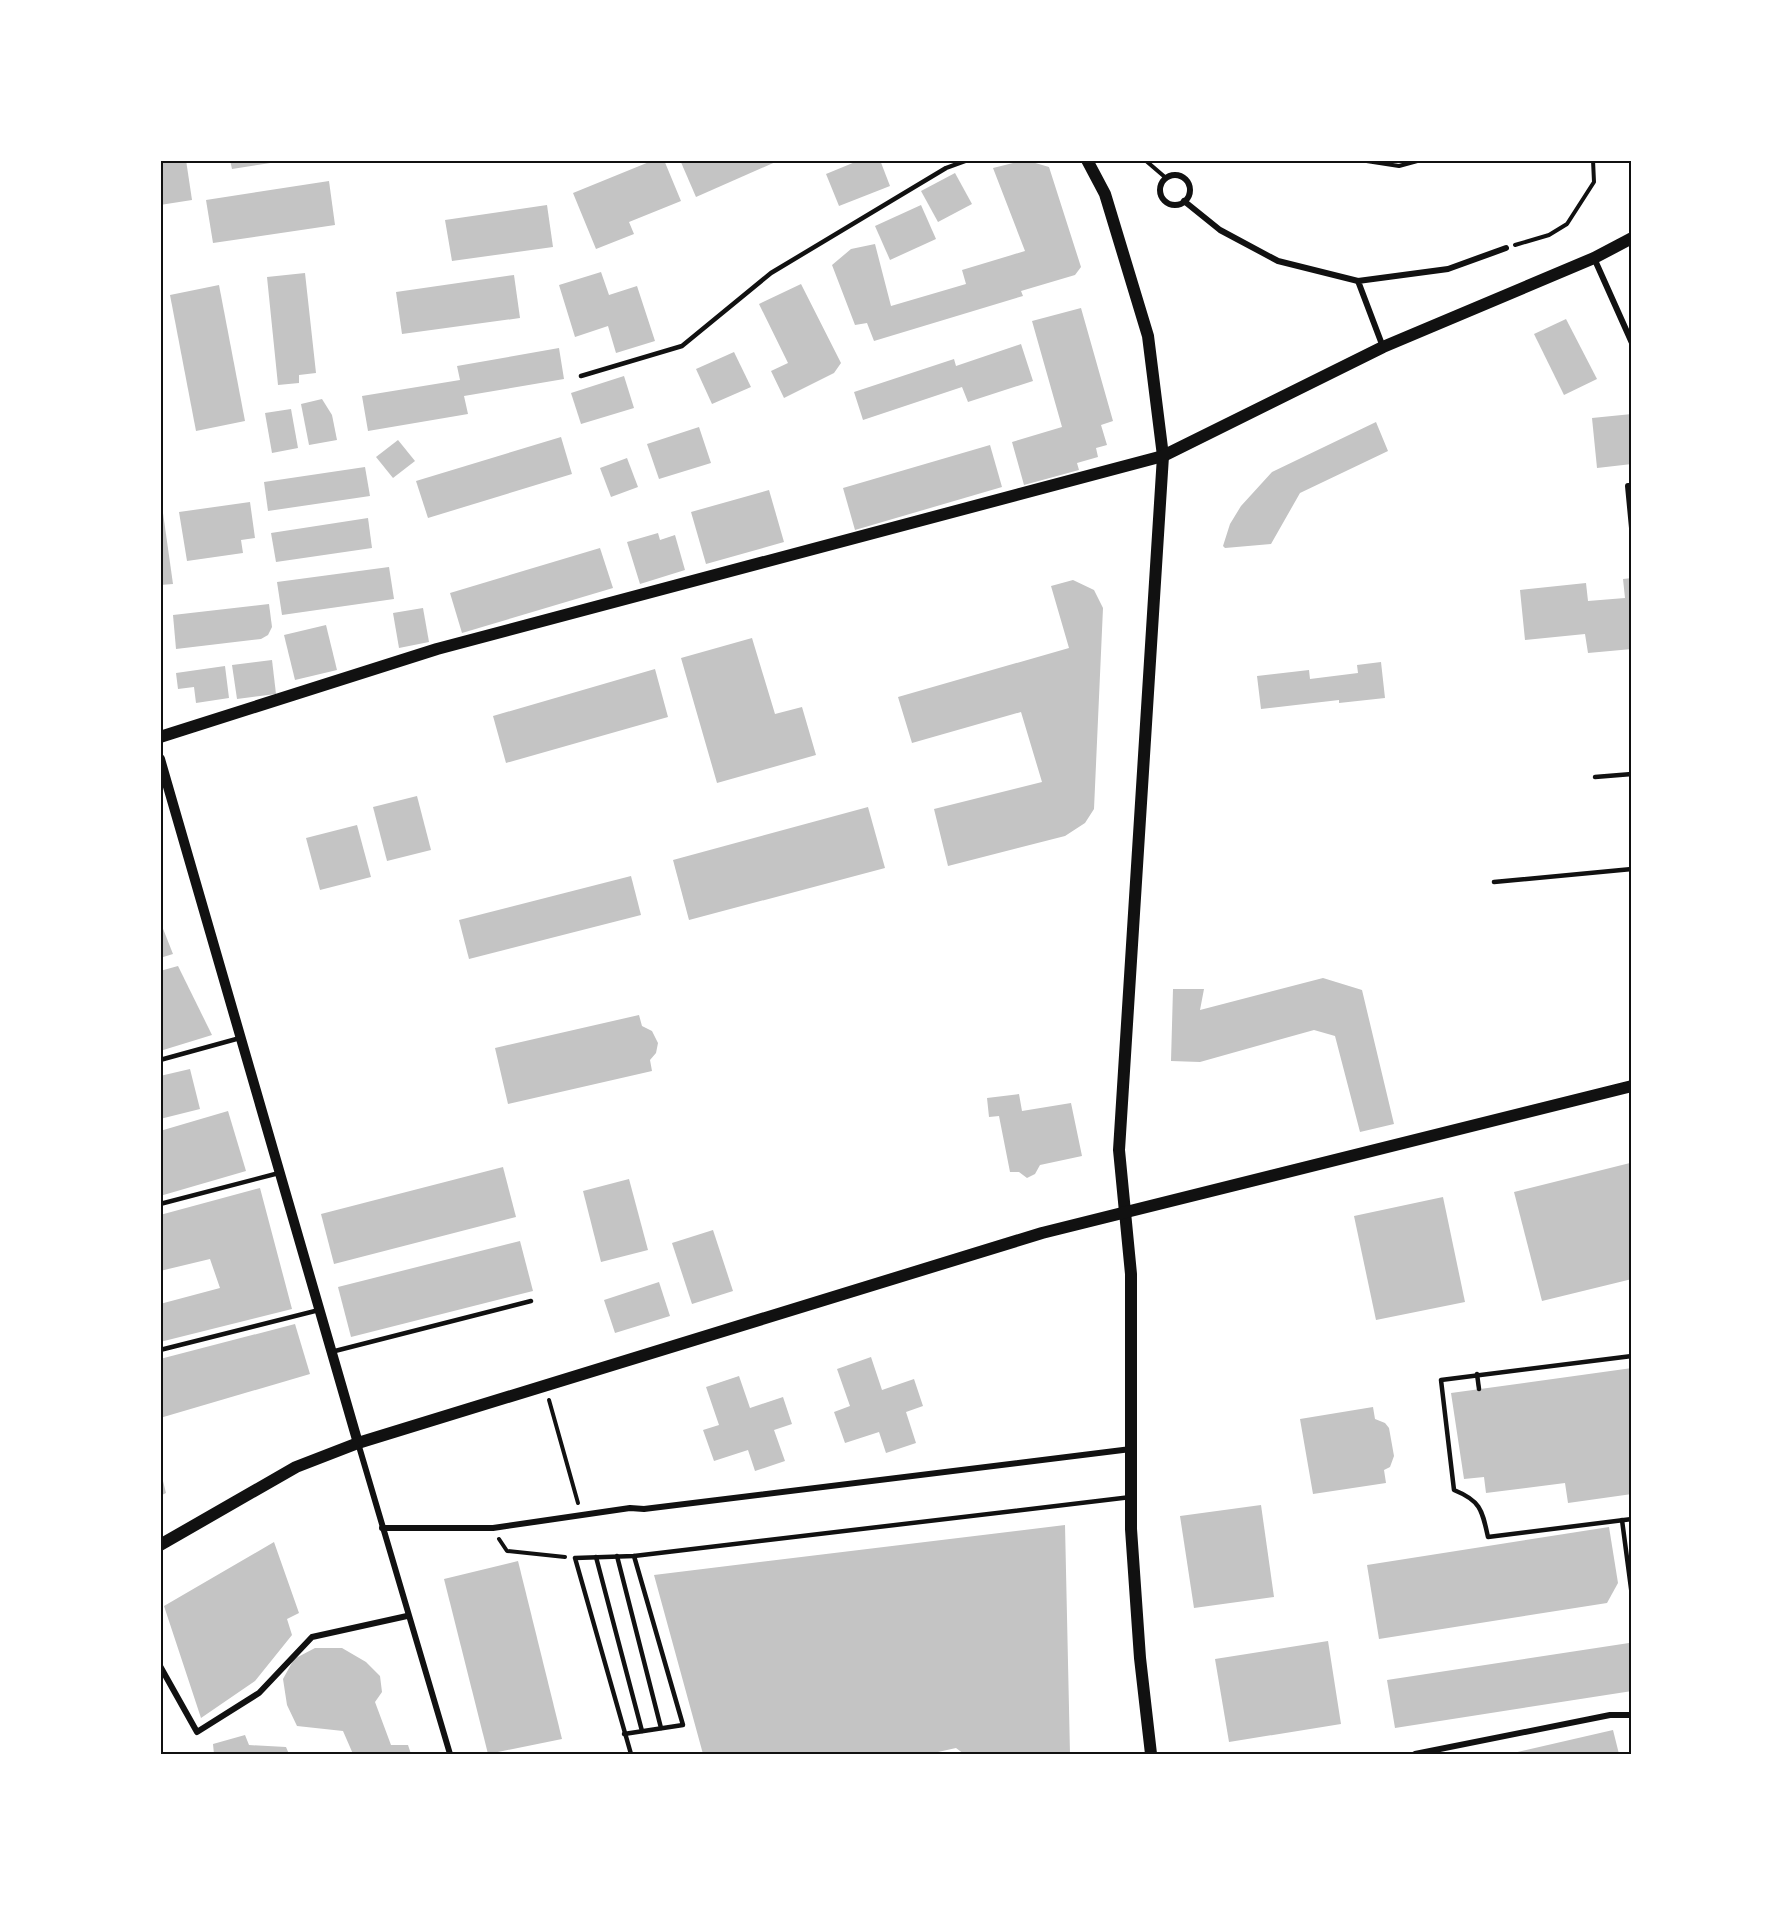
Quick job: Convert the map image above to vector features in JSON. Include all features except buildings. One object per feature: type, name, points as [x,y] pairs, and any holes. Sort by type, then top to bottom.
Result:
[{"type":"main road","points":[[1087,160],[1105,194],[1148,336],[1163,456],[1119,1150],[1131,1274],[1131,1497],[1139,1647],[1151,1755]]},
{"type":"main road","points":[[160,737],[437,649],[1163,456],[1383,347],[1594,258],[1632,238]]},
{"type":"main road","points":[[160,1545],[296,1467],[358,1443],[1042,1233],[1632,1086]]},
{"type":"street","points":[[1184,201],[1189,194],[1186,180],[1179,175],[1166,178],[1160,187],[1162,196],[1169,203],[1184,201],[1220,230],[1278,261],[1358,281],[1448,269],[1506,248]]},
{"type":"street","points":[[1594,258],[1632,343]]},
{"type":"street","points":[[1358,281],[1383,347]]},
{"type":"street","points":[[1632,486],[1628,486],[1632,528]]},
{"type":"street","points":[[160,759],[242,1037],[407,1616],[450,1755]]},
{"type":"street","points":[[382,1528],[493,1528],[630,1508],[644,1509],[1131,1449]]},
{"type":"street","points":[[160,1666],[197,1732],[259,1693],[312,1637],[407,1616]]},
{"type":"street","points":[[1415,1755],[1610,1715],[1632,1715]]},
{"type":"lane","points":[[581,375],[682,346],[771,273],[946,168],[968,160]]},
{"type":"lane","points":[[1595,777],[1632,774]]},
{"type":"lane","points":[[1494,882],[1632,868]]},
{"type":"lane","points":[[160,1060],[242,1037]]},
{"type":"lane","points":[[160,1204],[281,1173]]},
{"type":"lane","points":[[332,1352],[531,1301]]},
{"type":"lane","points":[[160,1350],[319,1310]]},
{"type":"lane","points":[[1632,1356],[1441,1380],[1454,1490],[1470,1497],[1481,1508],[1488,1537],[1632,1519]]},
{"type":"lane","points":[[1477,1374],[1479,1389]]},
{"type":"lane","points":[[631,1755],[575,1558],[634,1556],[1131,1497]]},
{"type":"lane","points":[[1622,1520],[1632,1596]]},
{"type":"lane","points":[[617,1556],[661,1728]]},
{"type":"lane","points":[[624,1734],[683,1725],[634,1556]]},
{"type":"lane","points":[[596,1557],[642,1731]]},
{"type":"path","points":[[1144,160],[1166,178]]},
{"type":"path","points":[[1360,160],[1399,166],[1421,160]]},
{"type":"path","points":[[1506,248],[1549,235],[1567,224],[1594,182],[1593,160]]},
{"type":"path","points":[[546,1386],[581,1515]]},
{"type":"path","points":[[493,1528],[507,1551],[575,1558]]}]
